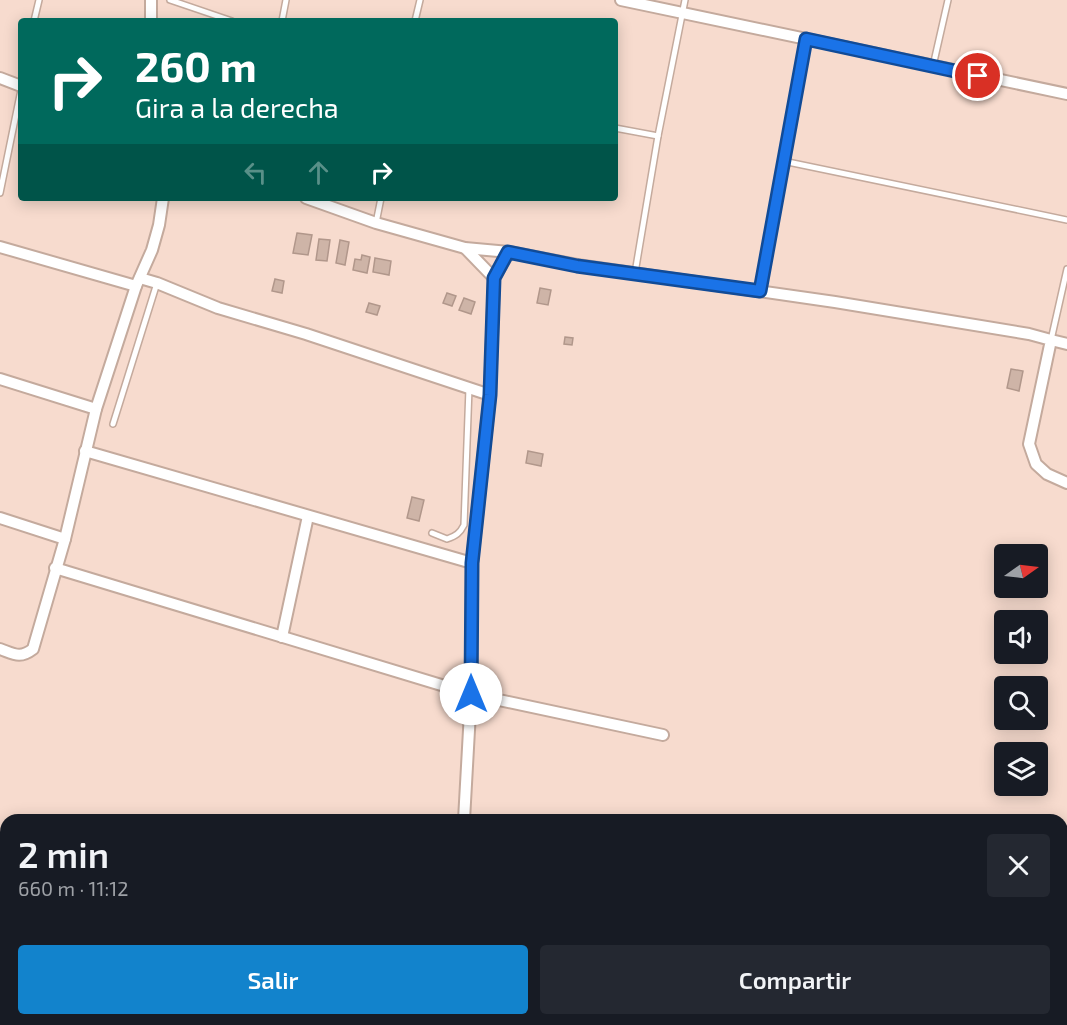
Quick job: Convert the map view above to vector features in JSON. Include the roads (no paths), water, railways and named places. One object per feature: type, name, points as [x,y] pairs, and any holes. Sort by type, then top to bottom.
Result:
[{"type":"street","points":[[151,0],[151,18]]},
{"type":"street","points":[[621,0],[1067,94]]},
{"type":"street","points":[[0,78],[18,87]]},
{"type":"street","points":[[0,649],[20,656],[33,649],[65,538],[96,409],[138,282],[152,250],[163,201]]},
{"type":"street","points":[[314,201],[376,223],[465,248],[508,252],[577,266],[847,304],[1029,334],[1067,344]]},
{"type":"street","points":[[0,247],[138,282],[157,284],[218,308],[306,334],[490,395]]},
{"type":"street","points":[[465,248],[494,278]]},
{"type":"street","points":[[464,814],[471,694],[472,563],[490,395],[494,278],[508,252]]},
{"type":"street","points":[[1051,340],[1029,444],[1036,464],[1047,474],[1067,483]]},
{"type":"street","points":[[0,379],[96,409]]},
{"type":"street","points":[[85,452],[472,563]]},
{"type":"street","points":[[282,637],[308,516]]},
{"type":"street","points":[[0,518],[65,538]]},
{"type":"street","points":[[55,568],[471,694],[663,735]]},
{"type":"lane","points":[[35,18],[39,0]]},
{"type":"lane","points":[[170,0],[223,18]]},
{"type":"lane","points":[[283,18],[286,0]]},
{"type":"lane","points":[[417,18],[420,0]]},
{"type":"lane","points":[[635,274],[658,136],[685,0]]},
{"type":"lane","points":[[933,66],[948,0]]},
{"type":"lane","points":[[760,291],[806,39]]},
{"type":"lane","points":[[0,193],[18,103]]},
{"type":"lane","points":[[618,129],[658,136]]},
{"type":"lane","points":[[783,161],[1067,220]]},
{"type":"lane","points":[[376,223],[380,201]]},
{"type":"lane","points":[[1051,340],[1067,269]]},
{"type":"lane","points":[[113,424],[157,284]]},
{"type":"lane","points":[[432,533],[447,539],[455,537],[464,525],[469,388]]}]
